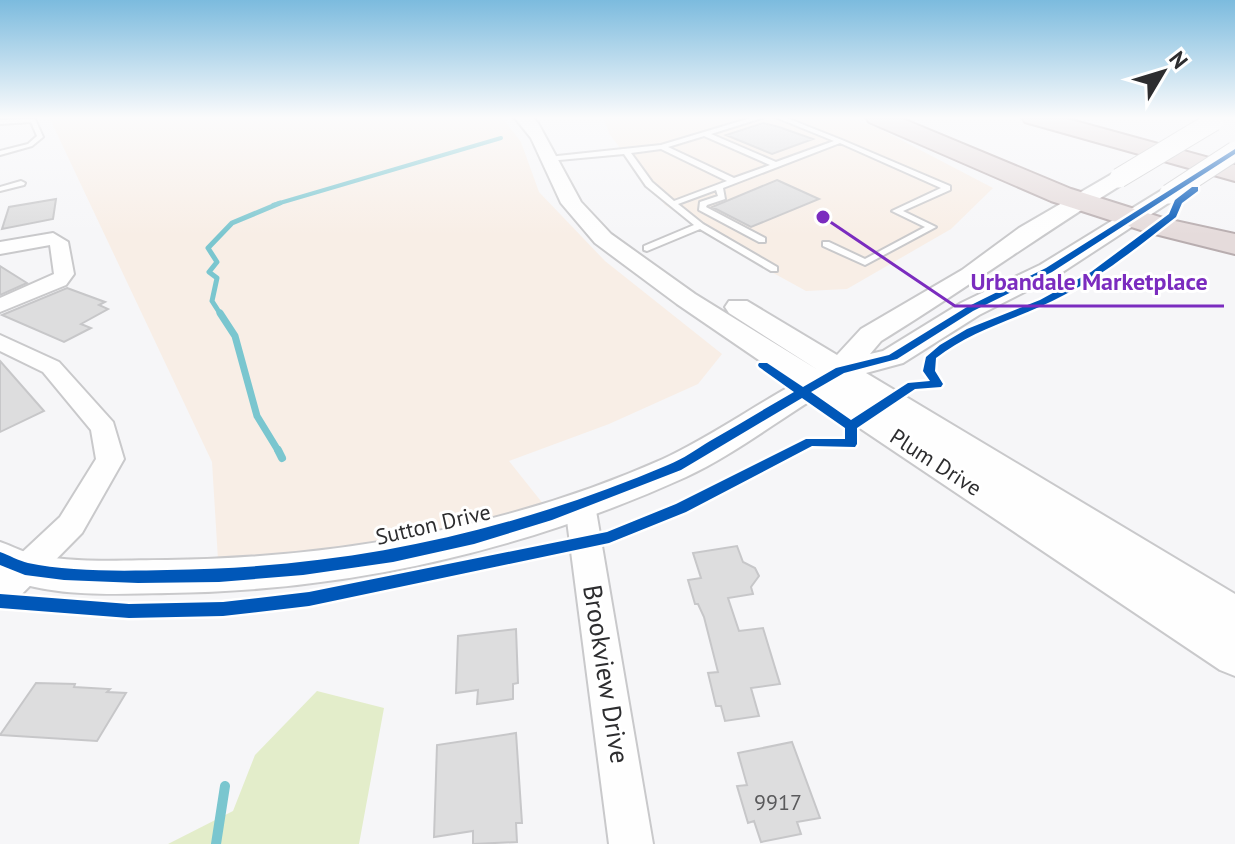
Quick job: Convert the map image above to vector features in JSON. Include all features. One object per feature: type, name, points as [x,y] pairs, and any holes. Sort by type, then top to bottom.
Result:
[{"type":"highway","points":[[972,156],[1080,201],[1131,218],[1235,244]]},
{"type":"highway","points":[[1175,156],[1235,173]]},
{"type":"street","points":[[829,377],[871,335],[971,275],[1027,233],[1155,156]]},
{"type":"street","points":[[829,377],[893,357],[970,309],[1049,270],[1227,156]]},
{"type":"street","name":"Plum Drive","points":[[559,158],[597,202],[647,248],[1235,656]]},
{"type":"street","name":"Plum Drive","points":[[559,158],[579,213],[612,245],[686,299],[829,377],[1235,616]]},
{"type":"street","points":[[0,248],[53,239],[59,242],[64,274],[59,281],[0,306]]},
{"type":"street","points":[[3,347],[51,367],[104,428],[110,459],[71,525],[8,573]]},
{"type":"street","name":"Sutton Drive","points":[[8,573],[219,576],[303,569],[393,556],[474,538],[580,505],[676,467],[829,377]]},
{"type":"street","name":"Brookview Drive","points":[[580,505],[631,844]]},
{"type":"lane","points":[[559,158],[577,156]]},
{"type":"lane","points":[[629,156],[649,184],[700,226],[774,269]]},
{"type":"lane","points":[[692,156],[699,165],[734,181]]},
{"type":"lane","points":[[756,156],[776,165]]},
{"type":"lane","points":[[672,204],[799,156]]},
{"type":"lane","points":[[826,244],[865,262],[932,227],[896,211],[947,188],[875,156]]},
{"type":"lane","points":[[699,165],[712,160]]},
{"type":"lane","points":[[710,170],[724,165]]},
{"type":"lane","points":[[0,189],[21,183]]},
{"type":"lane","points":[[719,187],[722,197],[703,204],[702,208],[762,240]]},
{"type":"lane","points":[[647,248],[700,226]]},
{"type":"shaded area","points":[[68,156],[526,156],[539,192],[605,261],[722,354],[698,384],[609,424],[509,461],[552,515],[219,576],[212,462]]},
{"type":"shaded area","points":[[627,156],[932,156],[993,188],[951,229],[847,289],[806,291],[746,258],[665,205]]},
{"type":"green space","points":[[317,691],[384,708],[359,844],[168,844],[233,811],[255,755]]},
{"type":"building","points":[[777,180],[819,199],[751,227],[712,207]]},
{"type":"building","points":[[56,199],[53,219],[2,229],[9,207]]},
{"type":"building","points":[[0,266],[27,283],[0,295]]},
{"type":"building","points":[[67,288],[105,302],[99,305],[108,309],[81,324],[91,328],[64,342],[2,315]]},
{"type":"building","points":[[0,361],[44,411],[0,432]]},
{"type":"building","points":[[737,546],[743,562],[755,568],[759,576],[751,587],[753,594],[728,598],[739,631],[763,628],[780,684],[751,688],[759,716],[725,721],[721,706],[716,706],[708,673],[718,672],[704,617],[698,604],[695,604],[688,580],[701,578],[693,553]]},
{"type":"building","points":[[516,629],[518,683],[513,684],[513,699],[477,704],[478,690],[456,693],[458,636]]},
{"type":"building","points":[[36,683],[75,684],[74,687],[126,693],[97,741],[0,735]]},
{"type":"building","points":[[516,733],[522,823],[516,823],[517,842],[473,844],[473,831],[434,837],[437,745]]},
{"type":"building","points":[[792,742],[820,818],[797,822],[801,834],[761,842],[754,821],[748,823],[737,786],[747,785],[738,753]]},
{"type":"waterway","points":[[273,205],[438,156]]},
{"type":"waterway","points":[[221,315],[212,301],[217,278],[209,272],[217,262],[208,248],[232,223],[280,203]]},
{"type":"waterway","points":[[220,313],[235,336],[257,416],[279,452]]},
{"type":"waterway","points":[[279,452],[282,458]]},
{"type":"waterway","points":[[216,844],[225,786]]},
{"type":"cycle path","points":[[0,558],[25,569],[64,574],[219,576],[303,569],[393,556],[474,538],[552,515],[676,467],[840,370],[893,357],[970,309],[1049,270],[1227,156]]},
{"type":"cycle path","points":[[851,426],[912,386],[937,384],[929,371],[931,357],[944,347],[971,331],[1060,294],[1094,274],[1173,215],[1178,202],[1195,189]]},
{"type":"cycle path","points":[[763,365],[851,426]]},
{"type":"cycle path","points":[[0,601],[129,611],[223,609],[309,599],[609,537],[681,508],[810,442],[851,444],[851,426]]},
{"type":"place","name":"Urbandale Marketplace","points":[[823,217]]}]
